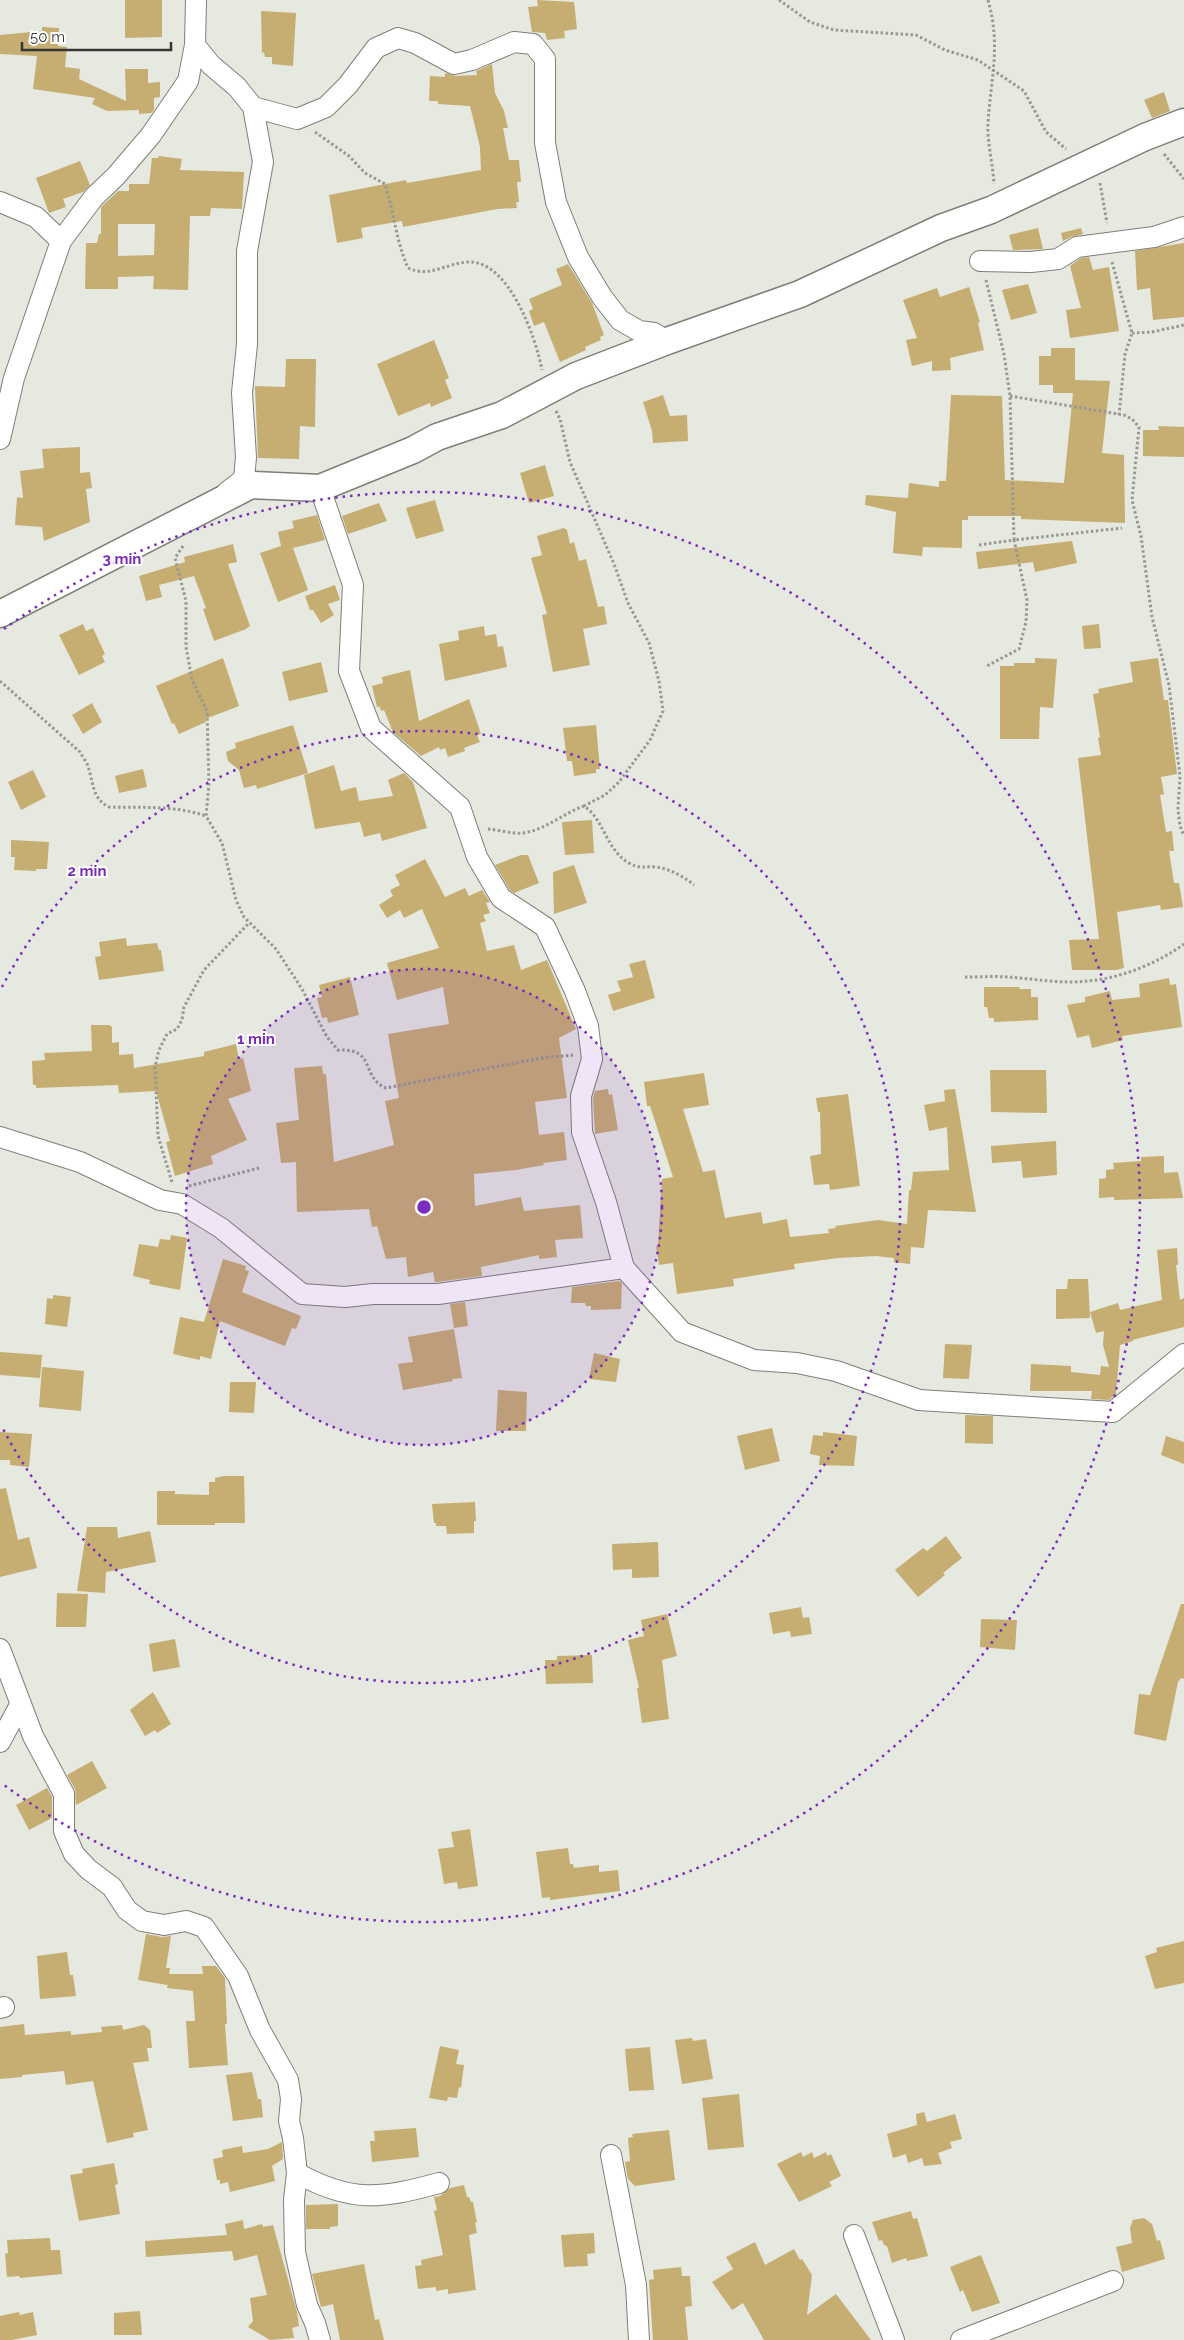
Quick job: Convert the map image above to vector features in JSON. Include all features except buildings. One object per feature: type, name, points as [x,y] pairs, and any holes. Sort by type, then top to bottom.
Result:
[{"type":"main road","points":[[0,614],[251,485],[320,488],[413,450],[437,437],[502,415],[576,376],[666,341],[800,294],[941,228],[991,210],[1145,137],[1184,122]]},
{"type":"street","points":[[0,439],[14,378],[61,241],[94,198],[151,136],[188,81],[195,45],[196,0]]},
{"type":"street","points":[[253,107],[297,119],[326,107],[348,85],[376,48],[398,38],[415,43],[454,64],[472,60],[514,42],[533,44],[545,59],[545,143],[556,202],[578,257],[602,297],[620,320],[639,331],[654,333],[666,341]]},
{"type":"street","points":[[195,45],[211,65],[237,86],[253,107],[263,162],[247,251],[247,344],[242,393],[244,479],[214,503]]},
{"type":"street","points":[[0,202],[36,217],[61,241]]},
{"type":"street","points":[[980,261],[1031,262],[1058,259],[1077,247],[1147,238],[1184,228]]},
{"type":"street","points":[[320,488],[353,585],[349,671],[371,728],[460,807],[476,857],[501,898],[545,927],[575,991],[588,1026],[592,1059],[582,1096],[582,1132],[606,1202],[624,1268],[682,1332],[754,1360],[797,1363],[836,1371],[919,1400],[1113,1412],[1184,1354]]},
{"type":"street","points":[[0,1137],[80,1162],[167,1195],[221,1228],[302,1294],[345,1297],[372,1294],[438,1294],[624,1268]]},
{"type":"street","points":[[0,1650],[33,1736],[64,1794],[64,1831],[74,1854],[88,1869],[112,1887],[127,1910],[142,1921],[164,1925],[186,1921],[204,1927],[238,1976],[260,2030],[288,2080],[291,2099],[289,2121],[297,2173],[294,2200],[295,2252],[307,2305],[320,2340]]},
{"type":"street","points":[[0,1742],[20,1705]]},
{"type":"street","points":[[611,2155],[636,2285],[639,2340]]},
{"type":"street","points":[[297,2173],[321,2186],[352,2195],[397,2194],[439,2184]]},
{"type":"street","points":[[854,2235],[894,2340]]},
{"type":"street","points":[[961,2340],[1113,2281]]},
{"type":"path","points":[[779,0],[810,22],[834,30],[916,35],[945,50],[978,60],[1024,92],[1046,132],[1089,164],[1104,201],[1108,242],[1132,333],[1125,354],[1119,415]]},
{"type":"path","points":[[988,0],[994,30],[995,70],[988,125],[994,184],[991,210]]},
{"type":"path","points":[[297,119],[349,156],[365,173],[384,184],[390,200],[401,251],[408,268],[418,273],[435,271],[468,262],[484,265],[503,278],[522,313],[539,356],[546,392],[560,419],[570,462],[614,564],[628,603],[649,643],[659,681],[663,711],[650,740],[619,782],[605,795],[535,830],[522,833],[487,829]]},
{"type":"path","points":[[1145,137],[1154,141],[1184,179]]},
{"type":"path","points":[[980,261],[1004,354],[1010,396],[1014,540],[1027,600],[1026,622],[1019,649],[985,667]]},
{"type":"path","points":[[1132,333],[1152,332],[1184,325]]},
{"type":"path","points":[[1010,396],[1119,415],[1132,419],[1139,426],[1132,500],[1141,536],[1152,617],[1168,686],[1180,776],[1178,809],[1180,826],[1184,836]]},
{"type":"path","points":[[979,545],[1122,528]]},
{"type":"path","points":[[186,542],[175,558],[186,601],[186,647],[192,680],[206,711],[209,784],[206,816],[222,843],[236,900],[244,917],[276,949],[302,989],[309,1006],[338,1050],[358,1052],[367,1061],[373,1078],[378,1085],[386,1088],[541,1058],[591,1054]]},
{"type":"path","points":[[0,681],[80,752],[88,765],[94,790],[101,804],[109,807],[161,807],[191,811],[206,816]]},
{"type":"path","points":[[584,806],[594,812],[600,828],[619,856],[630,864],[642,868],[655,867],[684,876],[694,885]]},
{"type":"path","points":[[250,924],[204,970],[184,1008],[182,1020],[177,1028],[167,1034],[159,1050],[155,1067],[158,1136],[167,1195],[259,1168]]},
{"type":"path","points":[[965,978],[1005,977],[1050,981],[1089,981],[1117,975],[1164,959],[1184,944]]}]
